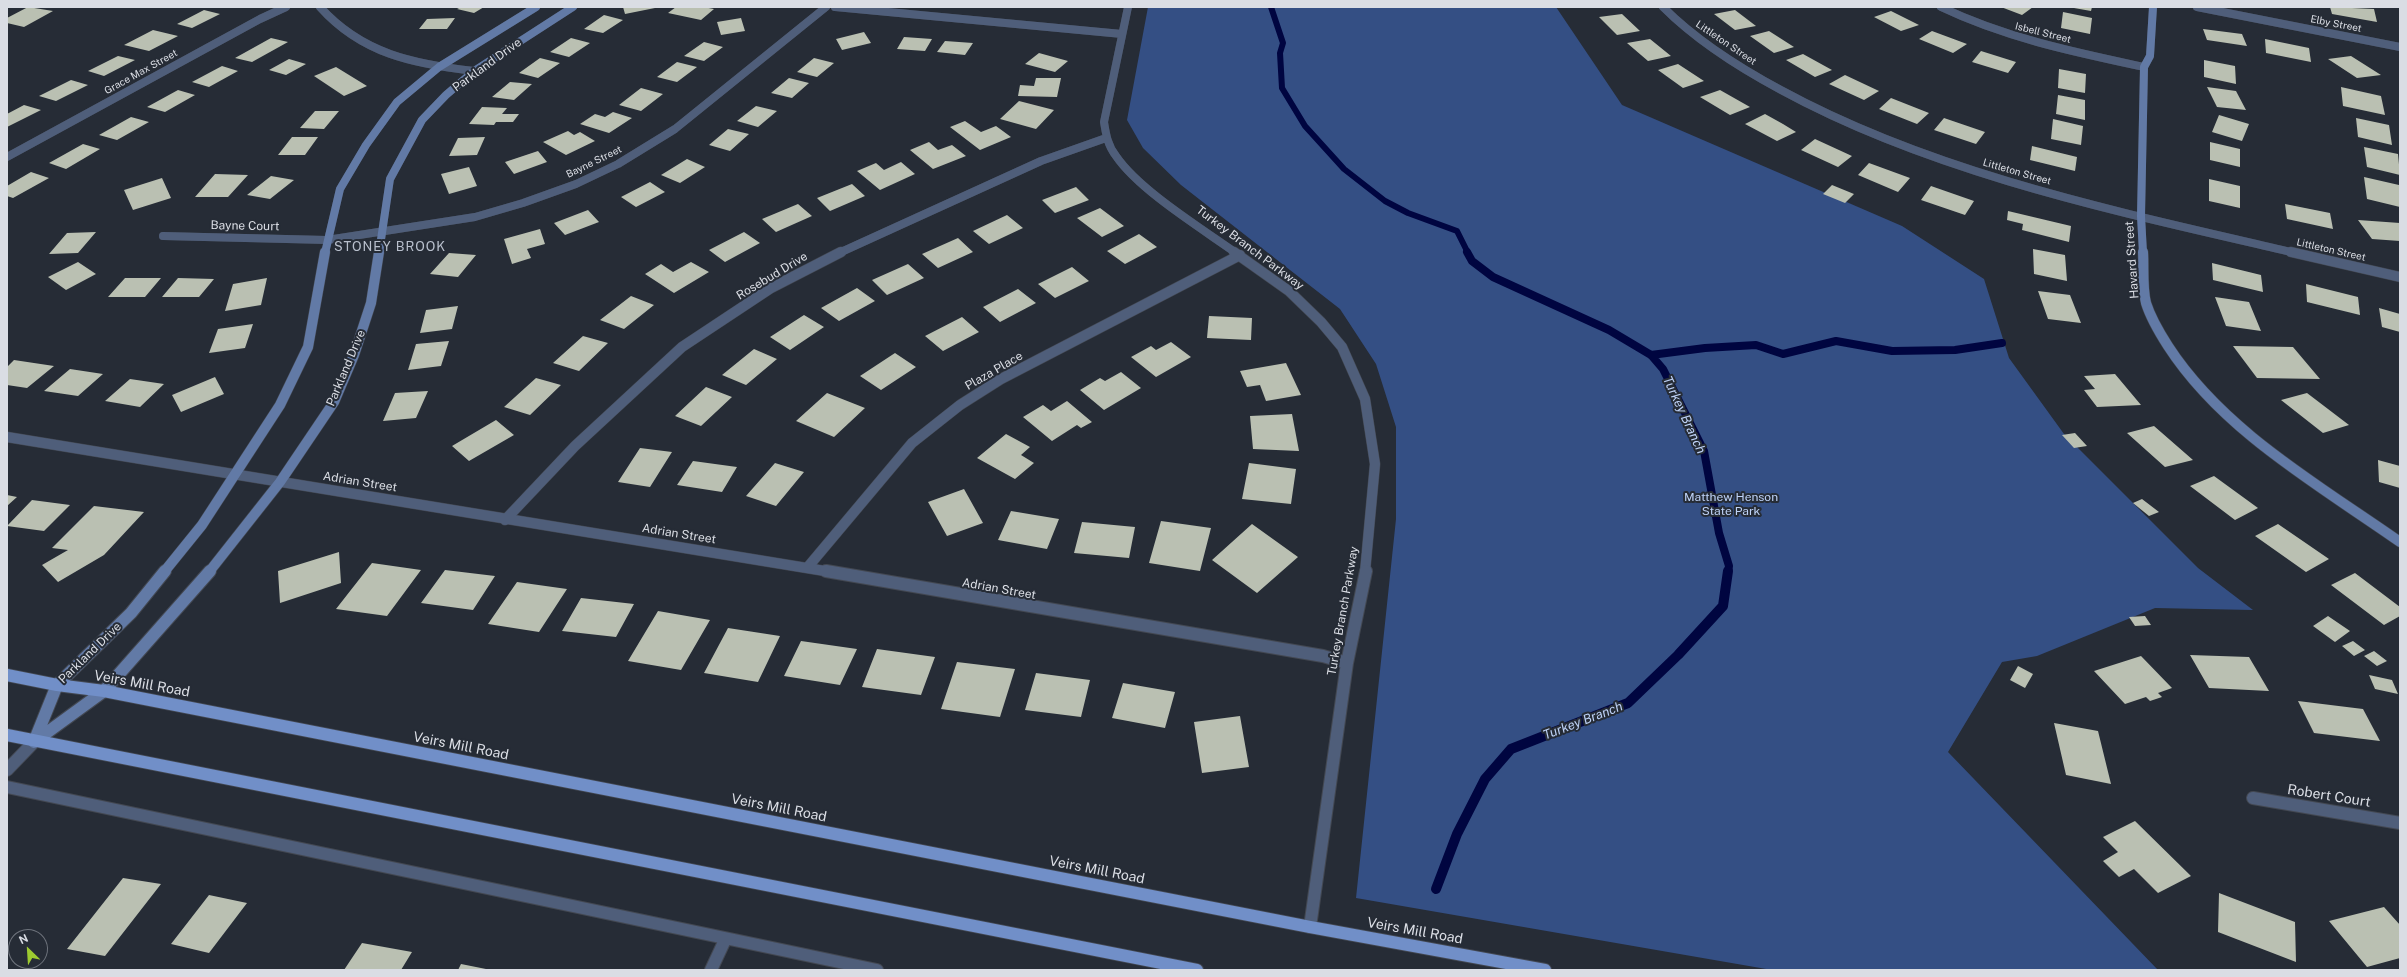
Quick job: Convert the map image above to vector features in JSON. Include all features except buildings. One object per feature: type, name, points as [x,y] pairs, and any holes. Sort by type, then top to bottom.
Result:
[{"type":"main road","name":"Veirs Mill Road","points":[[7,675],[57,685],[104,691],[1310,927],[1545,970]]},
{"type":"main road","points":[[7,735],[34,742],[1197,970]]},
{"type":"street","name":"Grace Max Street","points":[[7,157],[260,19],[286,7]]},
{"type":"street","points":[[320,7],[330,20],[356,39],[389,55],[439,67],[474,71]]},
{"type":"street","name":"Parkland Drive","points":[[34,742],[57,685],[131,613],[202,525],[233,474],[280,405],[308,347],[327,240],[340,189],[366,145],[397,102],[439,67],[536,7]]},
{"type":"street","name":"Parkland Drive","points":[[34,742],[104,691],[226,552],[280,482],[334,402],[354,355],[371,303],[390,179],[422,120],[446,95],[474,71],[573,7]]},
{"type":"street","name":"Bayne Street","points":[[327,240],[475,217],[510,207],[576,184],[618,164],[675,129],[826,7]]},
{"type":"street","points":[[835,7],[1122,34]]},
{"type":"street","name":"Turkey Branch Parkway","points":[[1128,7],[1104,122],[1106,138],[1116,157],[1145,187],[1289,291],[1321,322],[1342,347],[1365,399],[1375,464],[1367,564],[1347,663],[1310,927]]},
{"type":"street","name":"Littleton Street","points":[[1663,7],[1674,19],[1725,58],[1795,99],[1892,143],[2002,179],[2141,216],[2400,277]]},
{"type":"street","name":"Isbell Street","points":[[1941,7],[2003,33],[2052,47],[2144,67]]},
{"type":"street","name":"Havard Street","points":[[2153,7],[2150,56],[2144,67],[2141,216],[2146,302],[2156,327],[2183,369],[2217,405],[2262,445],[2400,542]]},
{"type":"street","name":"Elby Street","points":[[2196,7],[2400,47]]},
{"type":"street","name":"Rosebud Drive","points":[[505,520],[575,446],[682,347],[771,288],[827,258],[1034,165],[1084,144],[1106,138]]},
{"type":"street","name":"Bayne Court","points":[[163,236],[327,240]]},
{"type":"street","name":"Plaza Place","points":[[807,568],[912,443],[960,405],[1001,379],[1240,255]]},
{"type":"street","name":"Adrian Street","points":[[7,437],[505,520],[807,568],[1323,656],[1347,663]]},
{"type":"street","points":[[7,770],[34,742]]},
{"type":"street","points":[[7,787],[725,940],[877,970]]},
{"type":"street","name":"Robert Court","points":[[2253,798],[2400,823]]},
{"type":"street","points":[[711,970],[725,940]]},
{"type":"green space","name":"Matthew Henson State Park","points":[[1148,7],[1556,7],[1622,105],[1902,226],[1984,279],[2009,358],[2064,434],[2198,568],[2253,610],[2155,608],[2037,656],[2002,662],[1948,752],[2158,970],[1772,970],[1356,898],[1396,519],[1396,427],[1376,364],[1340,309],[1181,185],[1143,148],[1127,120]]},
{"type":"waterway","name":"Turkey Branch","points":[[1271,7],[1283,43],[1280,53],[1282,88],[1305,126],[1344,169],[1385,201],[1408,213],[1457,231],[1468,253]]},
{"type":"waterway","name":"Turkey Branch","points":[[1467,252],[1472,261],[1493,277],[1609,330],[1651,355]]},
{"type":"waterway","points":[[1651,355],[1705,348],[1756,345],[1783,354],[1836,341],[1892,351],[1955,350],[2002,343]]},
{"type":"waterway","name":"Turkey Branch","points":[[1651,355],[1663,369],[1704,451],[1719,533],[1729,566],[1728,572]]},
{"type":"waterway","name":"Turkey Branch","points":[[1436,889],[1457,834],[1485,779],[1511,749],[1628,703],[1678,655],[1723,606],[1728,571]]},
{"type":"district","name":"STONEY BROOK","points":[[390,247]]}]
